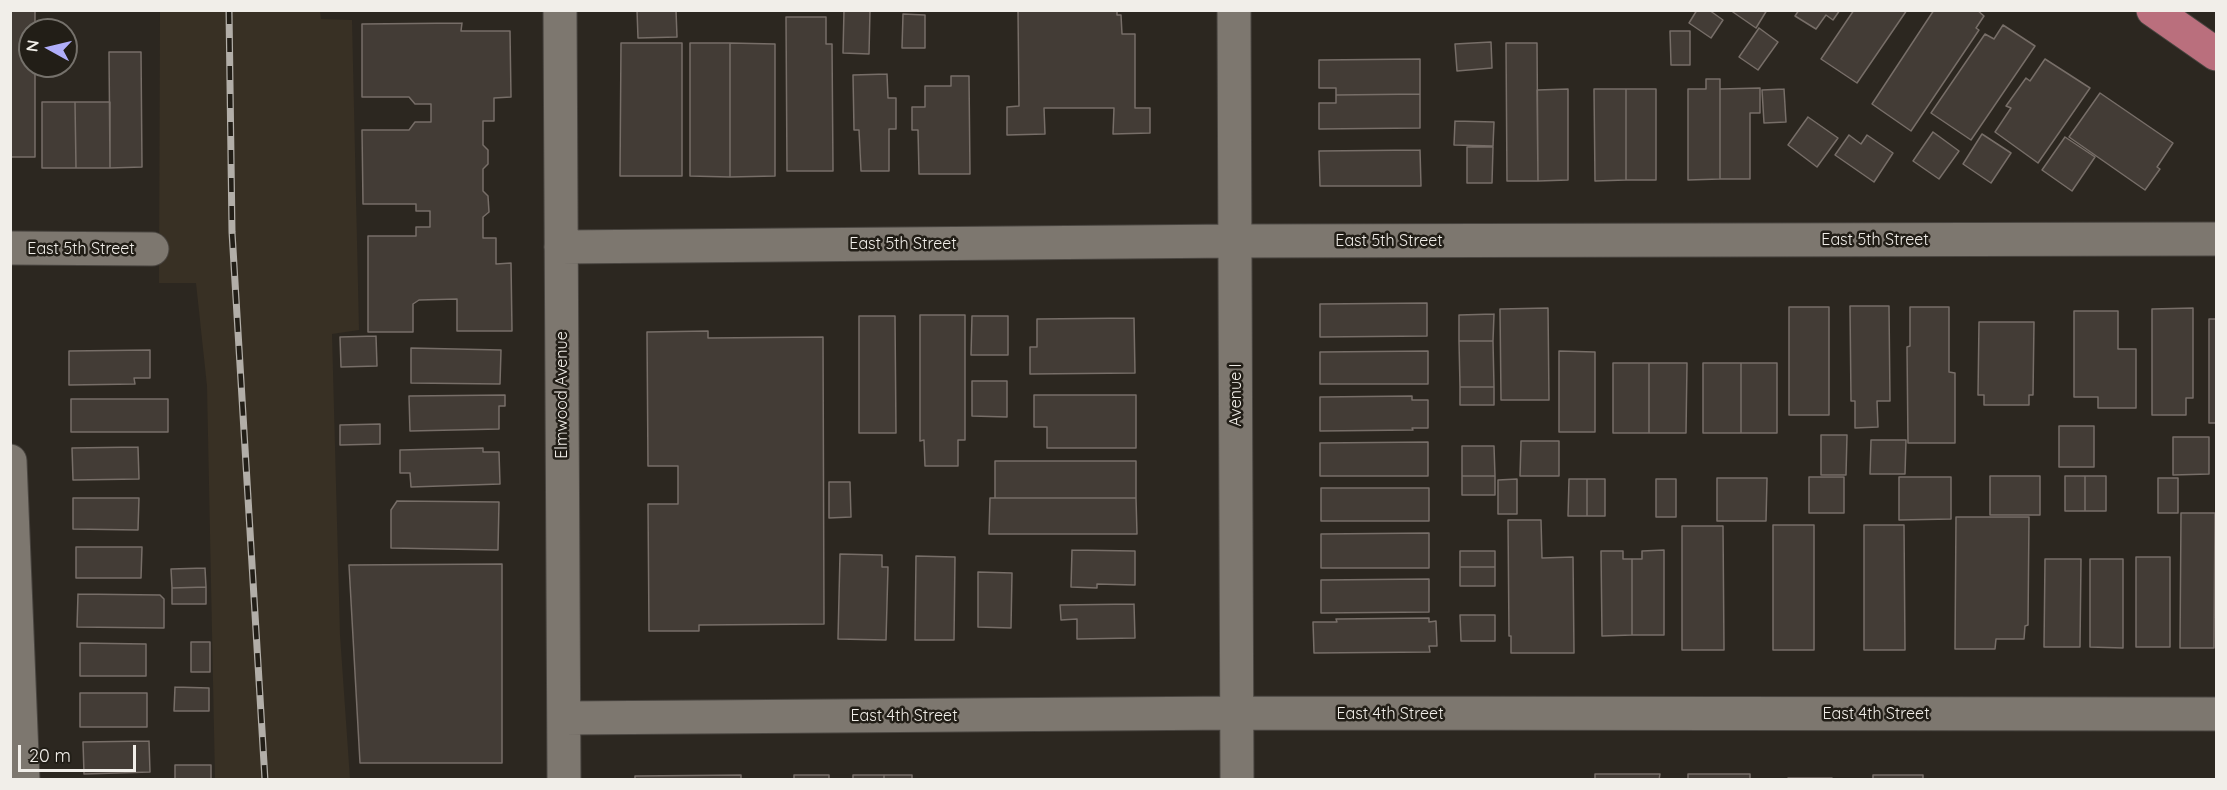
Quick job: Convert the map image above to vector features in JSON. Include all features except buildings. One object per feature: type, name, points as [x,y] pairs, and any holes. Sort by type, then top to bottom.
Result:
[{"type":"main road","points":[[2153,10],[2217,54]]},
{"type":"street","name":"Elmwood Avenue","points":[[560,10],[564,780]]},
{"type":"street","name":"Avenue I","points":[[1234,10],[1237,780]]},
{"type":"street","name":"East 5th Street","points":[[561,247],[1235,241],[2217,239]]},
{"type":"street","name":"East 5th Street","points":[[10,248],[152,249]]},
{"type":"street","points":[[10,461],[23,780]]},
{"type":"street","name":"East 4th Street","points":[[564,718],[1237,714],[2217,714]]},
{"type":"shaded area","points":[[160,11],[320,11],[321,19],[352,20],[359,330],[332,334],[340,635],[350,779],[215,779],[207,386],[196,283],[159,283]]},
{"type":"railway","points":[[229,10],[232,232],[265,780]]}]
